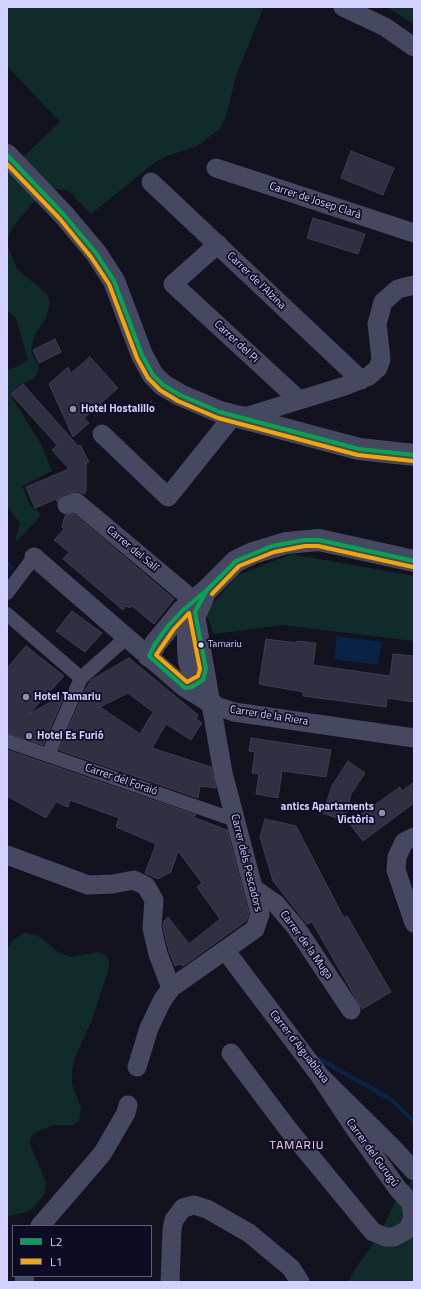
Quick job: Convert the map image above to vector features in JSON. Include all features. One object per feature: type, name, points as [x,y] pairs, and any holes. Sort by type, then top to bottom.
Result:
[{"type":"street","points":[[343,7],[385,27],[414,47]]},
{"type":"street","points":[[7,155],[64,215],[96,253],[114,281],[142,355],[153,375],[163,385],[180,395],[233,416],[359,450],[414,455]]},
{"type":"street","name":"Carrer de Josep Clarà","points":[[216,168],[414,233]]},
{"type":"street","name":"Carrer de l'Alzina","points":[[151,182],[361,380]]},
{"type":"street","name":"Carrer del Pi","points":[[218,244],[173,284],[299,400]]},
{"type":"street","points":[[233,416],[248,416],[361,380],[369,376],[378,368],[381,359],[377,324],[383,302],[398,289],[414,285]]},
{"type":"street","points":[[102,434],[168,497],[233,416]]},
{"type":"street","name":"Carrer del Salí","points":[[67,505],[76,502],[199,601]]},
{"type":"street","points":[[149,656],[155,644],[169,625],[199,601],[236,561],[272,546],[304,540],[319,540],[414,561]]},
{"type":"street","points":[[7,593],[34,557]]},
{"type":"street","name":"Carrer de la Riera","points":[[34,557],[185,688],[213,705],[234,712],[414,738]]},
{"type":"street","points":[[199,601],[188,636],[189,661],[202,695],[213,705]]},
{"type":"street","points":[[7,614],[82,678]]},
{"type":"street","points":[[48,755],[82,678],[127,637]]},
{"type":"street","name":"Carrer dels Pescadors","points":[[137,1067],[149,1028],[162,1001],[171,988],[255,928],[259,921],[260,914],[223,773],[213,705]]},
{"type":"street","name":"Carrer del Foraió","points":[[7,741],[235,820]]},
{"type":"street","points":[[411,842],[398,857],[396,870],[414,923]]},
{"type":"street","points":[[7,855],[88,885],[113,884],[134,880],[146,886],[154,900],[152,928],[158,954],[171,988]]},
{"type":"street","name":"Carrer de la Muga","points":[[253,888],[276,904],[297,929],[352,1010]]},
{"type":"street","name":"Carrer d'Aiguablava","points":[[225,950],[320,1076],[392,1147],[414,1171]]},
{"type":"street","name":"Carrer del Gurugú","points":[[231,1053],[288,1129],[373,1232],[386,1237],[394,1237],[407,1230],[412,1220],[411,1203],[398,1189],[355,1129],[320,1076]]},
{"type":"street","points":[[41,1225],[102,1154],[126,1113],[128,1105]]},
{"type":"street","points":[[170,1282],[172,1230],[174,1220],[183,1208],[194,1205],[207,1209],[249,1233],[291,1268],[300,1282]]},
{"type":"green space","points":[[7,7],[264,7],[237,73],[226,116],[220,129],[197,146],[167,156],[154,163],[91,214],[68,190],[53,189],[40,194],[12,228],[7,240],[7,143],[23,157],[60,122],[7,66]]},
{"type":"green space","points":[[387,7],[414,7],[414,25],[412,23]]},
{"type":"green space","points":[[7,244],[17,269],[46,293],[50,302],[46,318],[33,340],[31,352],[39,367],[37,374],[32,380],[22,383],[10,394],[42,446],[52,471],[22,486],[31,506],[41,514],[15,543],[20,523],[8,508],[7,370],[28,360],[16,318],[7,311]]},
{"type":"green space","points":[[291,554],[414,576],[414,641],[283,625],[214,634],[205,612],[238,575]]},
{"type":"green space","points":[[24,933],[37,935],[58,952],[72,957],[99,952],[105,955],[109,960],[109,967],[92,1020],[75,1057],[72,1071],[72,1084],[81,1108],[79,1121],[73,1125],[54,1125],[34,1133],[31,1137],[30,1144],[46,1183],[44,1195],[36,1205],[27,1212],[7,1216],[7,949],[13,940]]},
{"type":"green space","points":[[414,1177],[414,1282],[348,1282],[359,1263],[379,1236],[396,1200]]},
{"type":"water","points":[[337,636],[382,642],[378,665],[334,659]]},
{"type":"building","points":[[351,151],[394,168],[383,195],[341,178]]},
{"type":"building","points":[[313,218],[365,234],[358,254],[307,238]]},
{"type":"building","points":[[55,339],[61,352],[39,363],[33,350]]},
{"type":"building","points":[[90,357],[118,388],[84,418],[89,423],[73,437],[49,384],[68,367],[71,373]]},
{"type":"building","points":[[23,384],[78,446],[80,445],[89,462],[86,463],[86,492],[84,494],[78,491],[73,492],[63,495],[57,502],[56,499],[35,508],[26,487],[69,469],[52,450],[57,445],[11,394]]},
{"type":"building","points":[[74,514],[174,599],[154,624],[132,606],[130,608],[126,606],[123,610],[63,559],[69,552],[54,540],[64,529],[62,527],[65,516]]},
{"type":"building","points":[[72,611],[102,633],[85,652],[56,631]]},
{"type":"building","points":[[266,639],[297,643],[297,641],[316,643],[313,665],[390,676],[393,654],[414,656],[414,702],[387,698],[386,707],[303,696],[303,692],[259,684]]},
{"type":"building","points":[[26,646],[64,676],[29,714],[65,694],[43,745],[7,733],[7,668]]},
{"type":"building","points":[[129,658],[198,715],[196,719],[202,723],[191,740],[166,724],[152,748],[211,767],[216,788],[200,786],[198,798],[59,750],[84,692],[91,680]],"holes":[[[128,693],[153,712],[140,734],[100,707]]]},
{"type":"building","points":[[251,738],[331,750],[326,777],[282,771],[278,798],[256,794],[259,774],[252,773],[255,752],[249,751]]},
{"type":"building","points":[[7,750],[196,815],[193,817],[227,830],[249,914],[246,921],[183,966],[180,964],[175,966],[169,951],[163,927],[164,921],[168,917],[189,944],[220,919],[197,887],[202,883],[178,851],[171,872],[158,879],[145,873],[156,844],[116,827],[119,818],[70,800],[68,807],[56,802],[46,818],[7,796]]},
{"type":"building","name":"antics Apartaments Victòria","points":[[348,761],[365,773],[351,794],[344,821],[323,813],[332,786]]},
{"type":"building","name":"antics Apartaments Victòria","points":[[414,782],[414,803],[363,841],[349,823],[400,787],[402,791]]},
{"type":"building","points":[[265,819],[296,826],[344,918],[347,916],[391,992],[362,1009],[312,922],[307,924],[273,881],[260,837]]},
{"type":"waterway","points":[[7,563],[12,568]]},
{"type":"waterway","points":[[314,1056],[392,1100],[414,1122]]},
{"type":"transit line","name":"L2","points":[[7,155],[64,215],[96,253],[114,281],[142,355],[153,375],[163,385],[180,395],[220,412],[359,449],[414,455]]},
{"type":"transit line","name":"L1","points":[[7,164],[60,219],[91,257],[109,284],[137,358],[148,378],[160,390],[178,401],[218,418],[358,455],[413,461]]},
{"type":"transit line","name":"L2","points":[[207,590],[236,561],[272,546],[304,540],[319,540],[414,561]]},
{"type":"transit line","name":"L1","points":[[212,594],[239,566],[274,552],[305,546],[318,546],[413,567]]},
{"type":"transit line","name":"L2","points":[[207,590],[195,612],[206,669],[203,680],[192,687],[185,688],[149,656],[155,644],[169,625],[182,611],[207,590]]},
{"type":"transit line","name":"L1","points":[[189,613],[200,669],[198,676],[187,682],[156,655],[174,629],[189,613]]},
{"type":"place","name":"Hotel Hostalillo","points":[[73,409]]},
{"type":"place","name":"Tamariu","points":[[201,645]]},
{"type":"place","name":"Hotel Tamariu","points":[[26,697]]},
{"type":"place","name":"Hotel Es Furió","points":[[29,736]]},
{"type":"place","name":"antics Apartaments Victòria","points":[[382,813]]},
{"type":"district","name":"TAMARIU","points":[[297,1146]]}]
